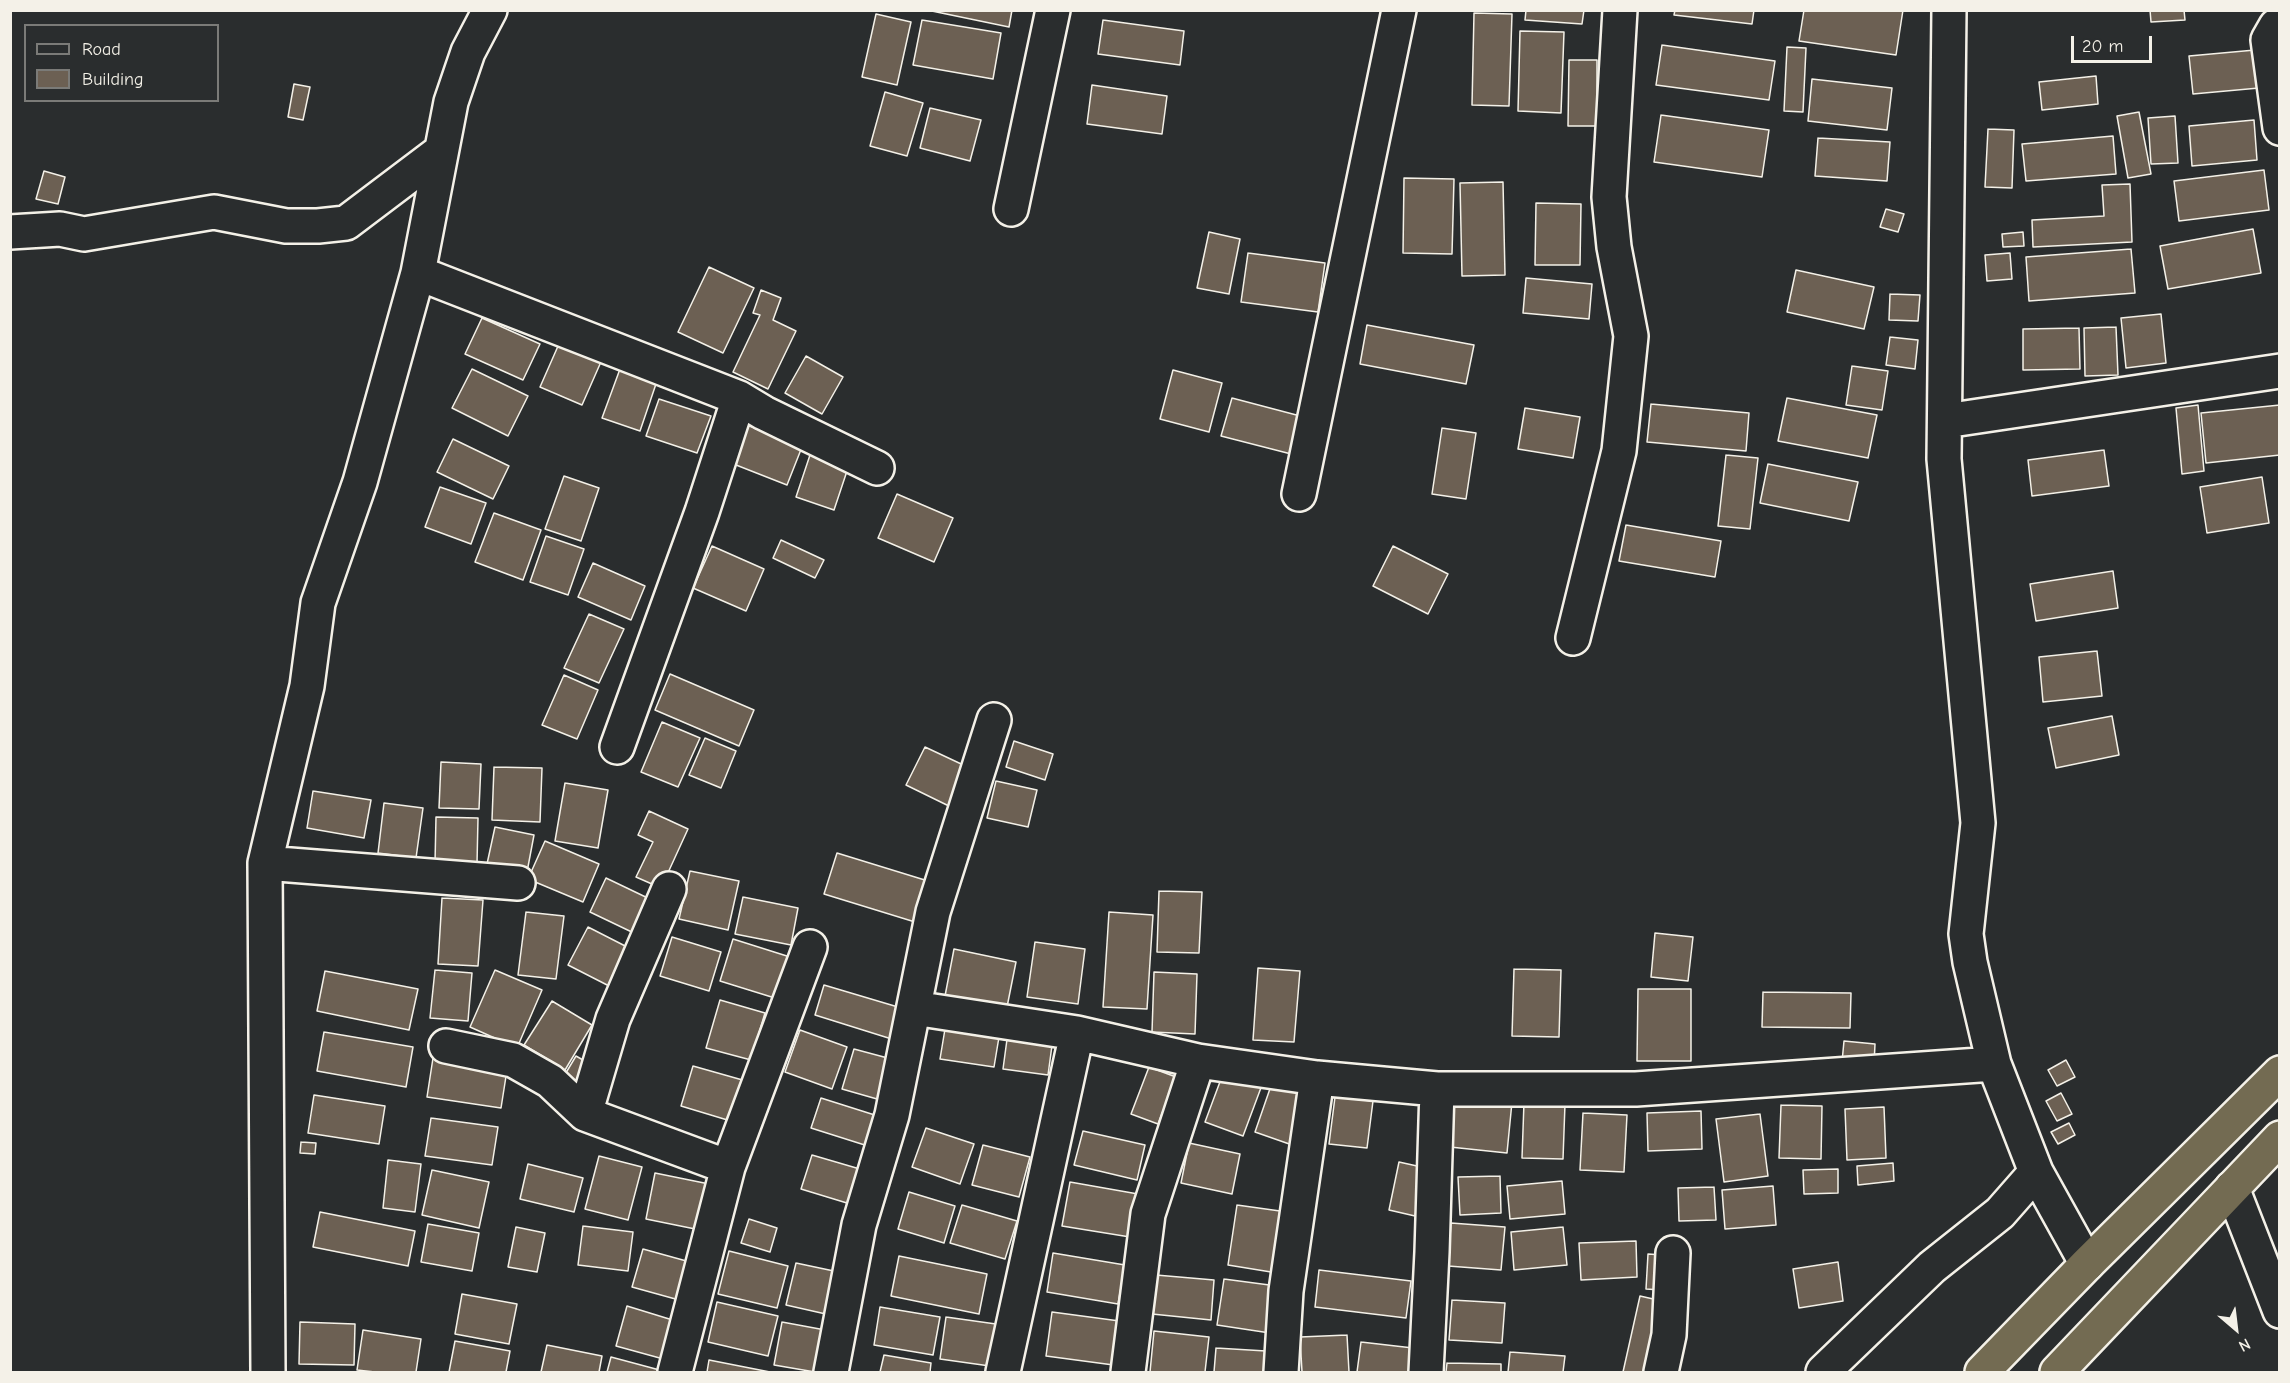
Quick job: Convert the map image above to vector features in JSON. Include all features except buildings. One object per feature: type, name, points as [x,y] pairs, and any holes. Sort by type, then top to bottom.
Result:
[{"type":"highway","points":[[1982,1372],[2280,1072]]},
{"type":"highway","points":[[2057,1372],[2280,1138]]},
{"type":"street","points":[[268,1372],[265,863],[307,686],[318,603],[360,482],[418,273],[451,102],[468,52],[490,10]]},
{"type":"street","points":[[1011,209],[1053,10]]},
{"type":"street","points":[[1299,494],[1399,10]]},
{"type":"street","points":[[1573,638],[1619,451],[1631,336],[1614,247],[1609,197],[1620,10]]},
{"type":"street","points":[[1949,10],[1944,459],[1978,823],[1966,934],[1970,962],[1994,1064],[2036,1172],[2087,1264]]},
{"type":"street","points":[[2280,25],[2276,26],[2268,40],[2280,128]]},
{"type":"street","points":[[10,232],[60,229],[84,234],[214,212],[286,226],[346,223],[440,152]]},
{"type":"street","points":[[418,273],[739,398],[764,413],[877,468]]},
{"type":"street","points":[[1945,421],[2280,371]]},
{"type":"street","points":[[617,747],[702,512],[739,398]]},
{"type":"street","points":[[831,1372],[859,1225],[892,1114],[933,912],[994,720]]},
{"type":"street","points":[[265,863],[518,883]]},
{"type":"street","points":[[585,1114],[613,1019],[669,889]]},
{"type":"street","points":[[675,1372],[728,1167],[810,947]]},
{"type":"street","points":[[914,1008],[1077,1033],[1198,1061],[1317,1077],[1437,1089],[1636,1089],[1994,1064]]},
{"type":"street","points":[[1003,1372],[1077,1033]]},
{"type":"street","points":[[446,1046],[513,1059],[550,1081],[585,1114],[728,1167]]},
{"type":"street","points":[[1128,1372],[1148,1214],[1198,1061]]},
{"type":"street","points":[[1281,1372],[1286,1292],[1317,1077]]},
{"type":"street","points":[[1426,1372],[1437,1089]]},
{"type":"street","points":[[1823,1372],[1932,1267],[2000,1213],[2036,1172]]},
{"type":"street","points":[[2232,1188],[2280,1311]]},
{"type":"street","points":[[1661,1372],[1669,1335],[1673,1253]]}]
